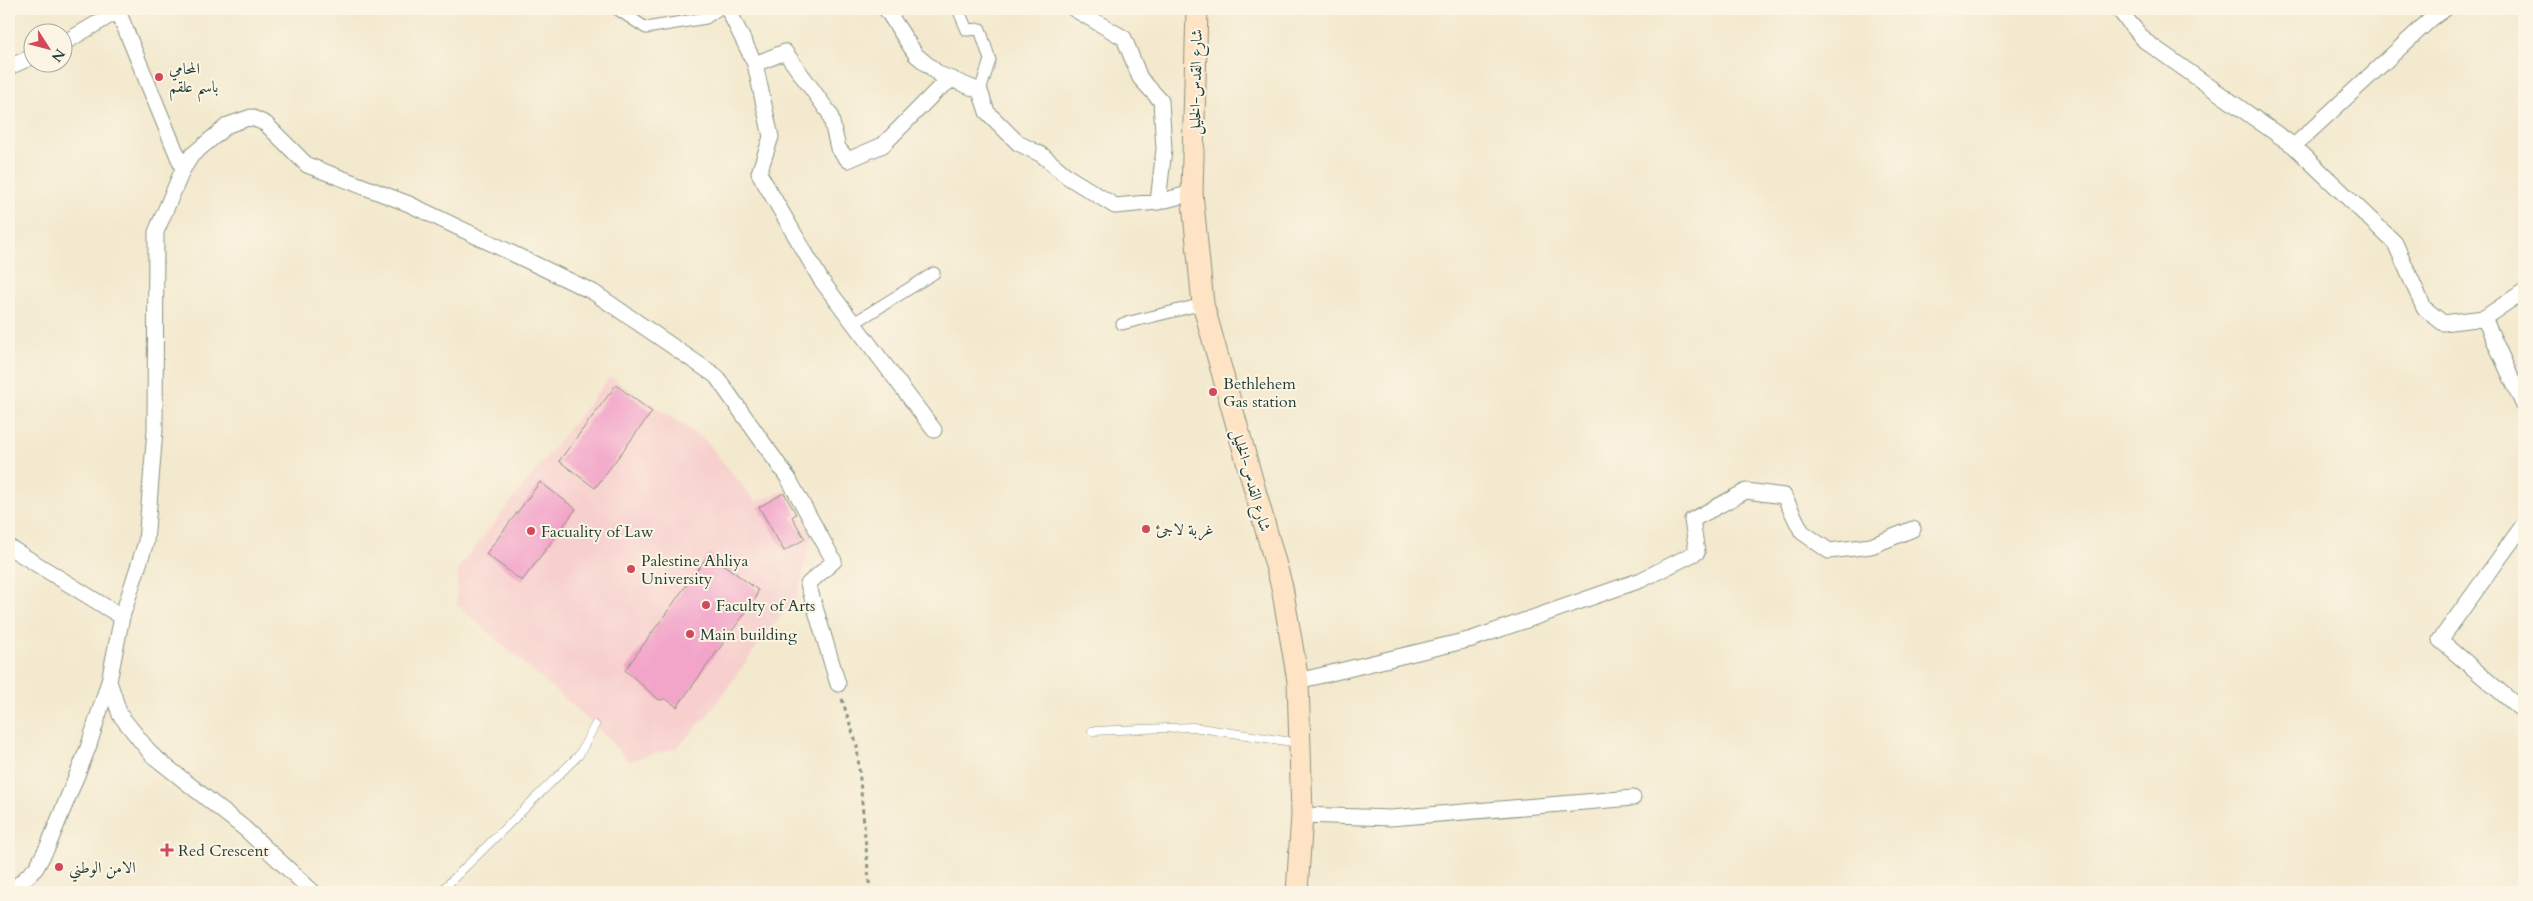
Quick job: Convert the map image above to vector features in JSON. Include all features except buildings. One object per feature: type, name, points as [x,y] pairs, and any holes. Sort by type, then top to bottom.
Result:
[{"type":"main road","name":"شارع القدس-الخليل","points":[[1197,9],[1192,193],[1203,304],[1282,587],[1298,680],[1302,815],[1297,892]]},
{"type":"street","points":[[617,9],[646,28],[706,18],[725,9],[755,64],[771,137],[759,173],[821,280],[934,430]]},
{"type":"street","points":[[886,9],[916,55],[926,61],[939,74],[980,91]]},
{"type":"street","points":[[958,9],[967,30],[980,29],[990,60],[980,91],[987,112],[1018,143],[1042,155],[1068,177],[1116,206],[1158,202],[1192,193]]},
{"type":"street","points":[[1074,9],[1124,38],[1140,78],[1161,100],[1164,149],[1158,202]]},
{"type":"street","points":[[2118,9],[2145,41],[2294,146],[2395,243],[2424,308],[2443,323],[2484,318],[2524,291]]},
{"type":"street","points":[[2294,146],[2431,19],[2445,9]]},
{"type":"street","points":[[72,38],[120,10],[183,169]]},
{"type":"street","points":[[755,64],[785,52],[830,114],[838,148],[848,160],[883,145],[937,90],[953,79]]},
{"type":"street","points":[[9,67],[22,61]]},
{"type":"street","points":[[11,892],[36,868],[48,846],[88,748],[109,681],[122,618],[146,542],[155,430],[156,232],[183,169],[192,156],[228,125],[251,118],[266,124],[307,165],[409,204],[593,292],[716,376],[788,478],[834,562],[808,584],[838,684]]},
{"type":"street","points":[[854,322],[934,273]]},
{"type":"street","points":[[1122,324],[1203,304]]},
{"type":"street","points":[[2484,318],[2524,406]]},
{"type":"street","points":[[1298,680],[1472,639],[1641,580],[1697,552],[1692,520],[1746,491],[1784,496],[1802,532],[1829,551],[1871,546],[1913,530]]},
{"type":"street","points":[[2524,524],[2440,640],[2524,712]]},
{"type":"street","points":[[9,547],[122,618]]},
{"type":"street","points":[[109,681],[120,715],[152,756],[244,828],[313,892]]},
{"type":"street","points":[[1302,815],[1391,818],[1633,798]]},
{"type":"lane","points":[[440,892],[579,755],[595,725]]},
{"type":"lane","points":[[1092,731],[1193,727],[1300,744]]},
{"type":"path","points":[[838,684],[857,746],[870,892]]},
{"type":"shaded area","name":"Palestine Ahliya University","points":[[610,377],[703,438],[756,502],[785,490],[812,534],[796,600],[765,635],[709,714],[677,748],[628,761],[595,725],[457,605],[458,569]]},
{"type":"place","name":"المحامي باسم علقم","points":[[159,77]]},
{"type":"place","name":"Bethlehem Gas station","points":[[1213,392]]},
{"type":"place","name":"غربة لاجئ","points":[[1146,529]]},
{"type":"place","name":"Facuality of Law","points":[[531,531]]},
{"type":"place","name":"Palestine Ahliya University","points":[[631,569]]},
{"type":"place","name":"Faculty of Arts","points":[[706,605]]},
{"type":"place","name":"Main building","points":[[690,634]]},
{"type":"place","name":"Red Crescent","points":[[167,850]]},
{"type":"place","name":"الامن الوطني","points":[[59,867]]}]
